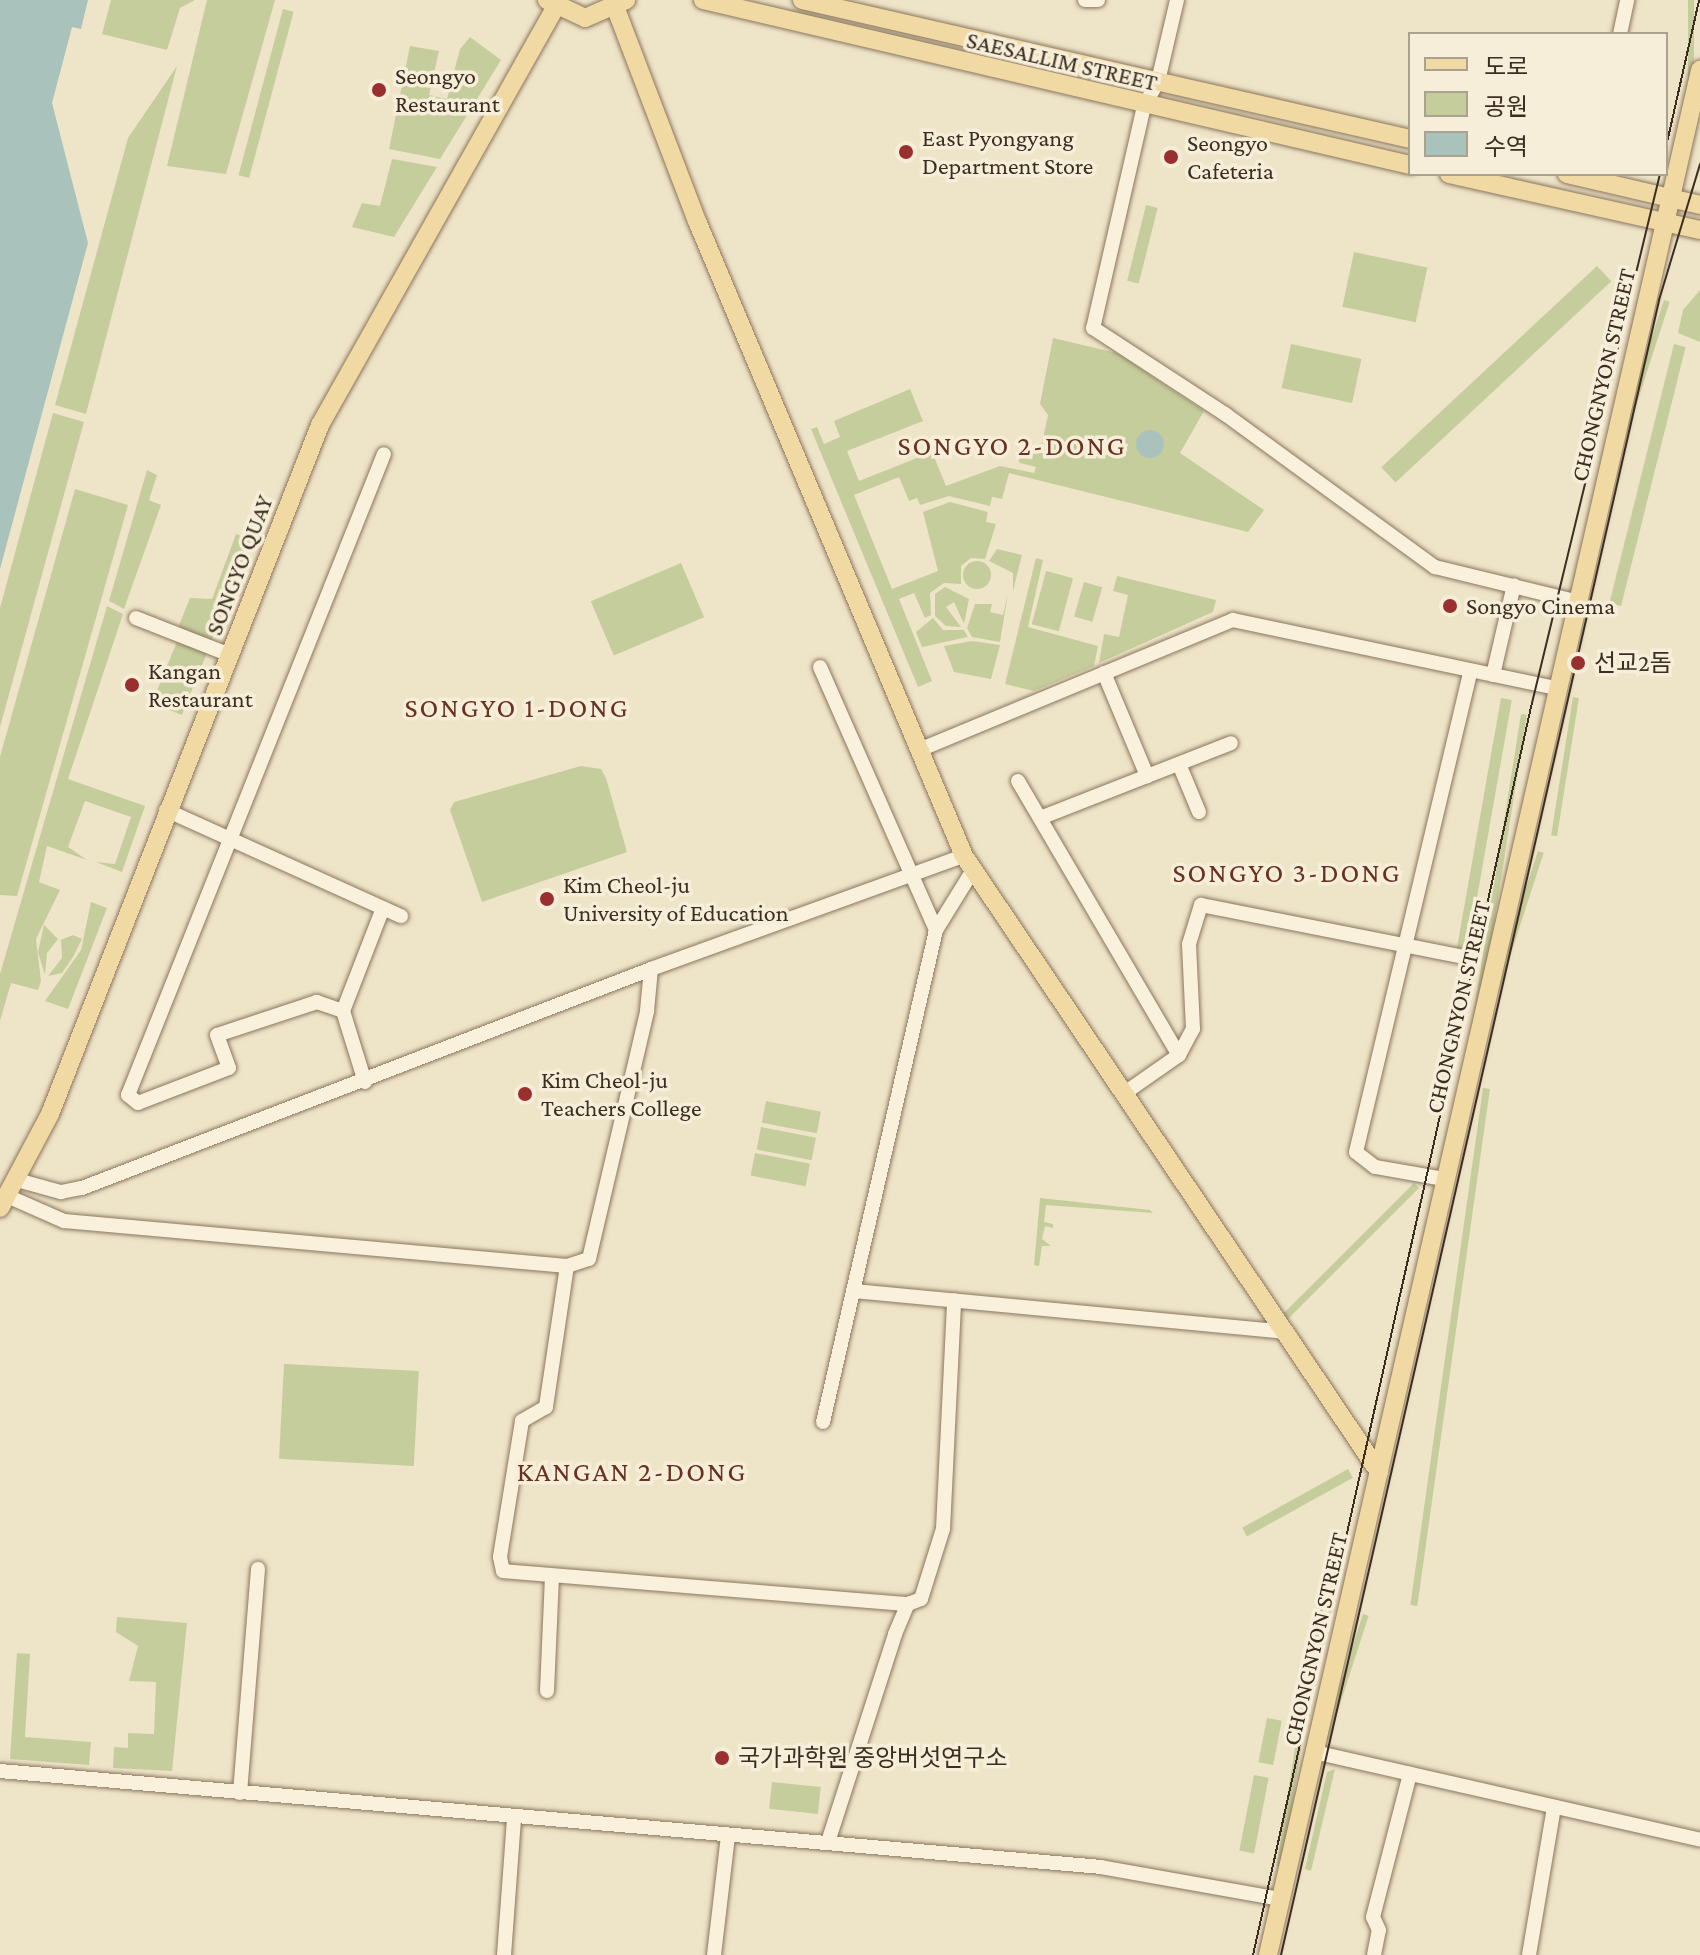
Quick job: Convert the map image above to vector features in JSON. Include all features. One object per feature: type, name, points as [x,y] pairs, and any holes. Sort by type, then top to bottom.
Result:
[{"type":"main road","name":"SAESALLIM STREET","points":[[703,0],[1144,106],[1408,165]]},
{"type":"main road","name":"SAESALLIM STREET","points":[[802,0],[1408,139]]},
{"type":"main road","points":[[551,4],[585,18],[621,5],[697,221],[969,863],[1280,1331],[1379,1472]]},
{"type":"main road","name":"SONGYO QUAY","points":[[8,1195],[50,1114],[166,810],[320,425],[551,4]]},
{"type":"main road","name":"CHONGNYON STREET","points":[[1268,1955],[1575,601],[1700,70]]},
{"type":"main road","points":[[1458,176],[1700,230]]},
{"type":"main road","points":[[1576,176],[1700,205]]},
{"type":"street","points":[[1085,0],[1098,0]]},
{"type":"street","points":[[1177,0],[1158,81],[1144,106],[1093,328],[1237,423],[1423,560],[1575,601]]},
{"type":"street","points":[[1620,32],[1627,0]]},
{"type":"street","points":[[343,1011],[308,1003],[217,1035],[229,1068],[130,1102],[226,838],[384,454]]},
{"type":"street","points":[[1493,675],[1514,585]]},
{"type":"street","points":[[136,618],[230,655]]},
{"type":"street","points":[[919,750],[1233,620],[1556,688]]},
{"type":"street","points":[[820,667],[936,930]]},
{"type":"street","points":[[1444,1179],[1375,1167],[1356,1152],[1471,671]]},
{"type":"street","points":[[1104,673],[1147,776]]},
{"type":"street","points":[[1040,818],[1231,743]]},
{"type":"street","points":[[1179,764],[1199,812]]},
{"type":"street","points":[[1018,781],[1179,1055]]},
{"type":"street","points":[[166,810],[401,916]]},
{"type":"street","points":[[8,1195],[82,1188],[365,1082],[651,969],[915,877],[969,863]]},
{"type":"street","points":[[823,1422],[936,930],[969,863]]},
{"type":"street","points":[[1123,1094],[1179,1055],[1193,1029],[1189,944],[1201,905],[1459,956]]},
{"type":"street","points":[[365,1082],[343,1011],[383,908]]},
{"type":"street","points":[[8,1195],[64,1221],[567,1266],[589,1259],[647,1011],[651,969]]},
{"type":"street","points":[[567,1266],[546,1407],[522,1421],[500,1557],[503,1571],[908,1604],[921,1599],[943,1529],[954,1300]]},
{"type":"street","points":[[853,1291],[1280,1331]]},
{"type":"street","points":[[240,1793],[258,1569]]},
{"type":"street","points":[[547,1691],[552,1576]]},
{"type":"street","points":[[828,1842],[908,1604]]},
{"type":"street","points":[[1314,1752],[1700,1840]]},
{"type":"street","points":[[0,1771],[1101,1867],[1281,1899]]},
{"type":"street","points":[[1374,1955],[1379,1930],[1373,1917],[1410,1774]]},
{"type":"street","points":[[1529,1955],[1554,1807]]},
{"type":"street","points":[[504,1955],[514,1818]]},
{"type":"street","points":[[714,1955],[728,1836]]},
{"type":"green space","points":[[111,0],[195,0],[180,8],[167,50],[102,34]]},
{"type":"green space","points":[[207,0],[275,0],[226,174],[167,166]]},
{"type":"green space","points":[[1688,0],[1694,0],[1694,99],[1688,99]]},
{"type":"green space","points":[[283,9],[294,12],[249,178],[238,175]]},
{"type":"green space","points":[[470,37],[501,60],[440,159],[389,149],[410,46],[439,51],[429,95],[447,99],[460,49]]},
{"type":"green space","points":[[177,66],[86,414],[55,405],[128,138]]},
{"type":"green space","points":[[392,159],[437,167],[394,237],[352,227],[362,203],[380,206]]},
{"type":"green space","points":[[1146,205],[1158,208],[1139,284],[1127,281]]},
{"type":"green space","points":[[1354,252],[1427,268],[1416,322],[1342,307]]},
{"type":"green space","points":[[1597,266],[1611,281],[1396,483],[1381,467]]},
{"type":"green space","points":[[1700,290],[1700,342],[1678,333],[1683,310]]},
{"type":"green space","points":[[1664,300],[1670,302],[1579,582],[1573,581]]},
{"type":"green space","points":[[1053,338],[1117,353],[1204,411],[1180,453],[1264,510],[1248,532],[1009,473],[1002,499],[992,497],[990,506],[949,496],[920,505],[917,498],[909,501],[899,477],[854,495],[892,589],[938,571],[923,512],[950,502],[988,512],[986,522],[996,524],[985,559],[971,558],[961,566],[961,584],[944,583],[930,593],[931,615],[925,618],[914,593],[899,599],[932,681],[918,687],[811,429],[817,427],[824,444],[840,437],[834,421],[910,389],[923,421],[847,451],[859,481],[932,452],[946,486],[1000,466],[1034,473],[1036,467],[1020,463],[1015,454],[1042,443],[1048,415],[1040,404]]},
{"type":"green space","points":[[1291,344],[1361,359],[1352,403],[1282,388]]},
{"type":"green space","points":[[1674,344],[1686,347],[1621,606],[1609,603]]},
{"type":"green space","points":[[53,413],[84,422],[0,727],[0,608]]},
{"type":"green space","points":[[147,470],[157,475],[149,500],[161,505],[124,609],[109,601]]},
{"type":"green space","points":[[75,489],[128,505],[17,896],[0,895],[0,757]]},
{"type":"green space","points":[[236,534],[251,540],[210,644],[177,630],[190,598],[212,599]]},
{"type":"green space","points":[[997,549],[1022,555],[1013,591],[1013,573],[989,561]]},
{"type":"green space","points":[[1036,558],[1043,560],[1028,627],[1098,646],[1094,666],[1034,691],[1005,684]]},
{"type":"green space","points":[[977,561],[987,565],[991,575],[987,585],[977,589],[967,585],[963,575],[967,565]]},
{"type":"green space","points":[[681,563],[704,617],[614,656],[591,601]]},
{"type":"green space","points":[[1046,571],[1073,578],[1059,631],[1032,624]]},
{"type":"green space","points":[[1117,576],[1216,600],[1213,612],[1099,663],[1104,634],[1119,637],[1128,595],[1113,591]]},
{"type":"green space","points":[[1084,582],[1102,587],[1092,622],[1074,617]]},
{"type":"green space","points":[[945,587],[969,599],[964,624],[954,602],[946,607],[961,627],[946,626],[935,616],[935,594]]},
{"type":"green space","points":[[1008,593],[1000,642],[972,637],[967,628],[975,604],[992,604],[990,612],[1003,615]]},
{"type":"green space","points":[[107,606],[123,614],[68,779],[145,806],[122,872],[96,862],[115,864],[131,817],[85,801],[68,847],[87,860],[47,846],[39,882],[60,890],[36,939],[41,981],[38,990],[11,983],[0,1021],[0,974]]},
{"type":"green space","points":[[933,618],[943,630],[964,630],[968,637],[922,647],[916,632]]},
{"type":"green space","points":[[178,639],[208,651],[182,715],[152,703]]},
{"type":"green space","points":[[972,641],[1000,645],[991,679],[954,672],[944,646]]},
{"type":"green space","points":[[1573,697],[1579,698],[1557,836],[1551,835]]},
{"type":"green space","points":[[1501,698],[1512,700],[1468,950],[1457,948]]},
{"type":"green space","points":[[1521,714],[1527,715],[1474,1052],[1468,1051]]},
{"type":"green space","points":[[581,766],[601,769],[606,778],[627,852],[482,902],[450,810],[454,802]]},
{"type":"green space","points":[[1538,851],[1544,853],[1474,1068],[1468,1066]]},
{"type":"green space","points":[[91,902],[107,908],[68,1009],[45,1001],[81,950]]},
{"type":"green space","points":[[44,925],[58,939],[47,953],[45,975],[38,952]]},
{"type":"green space","points":[[73,935],[82,939],[73,957],[62,973],[48,976],[62,958],[61,940]]},
{"type":"green space","points":[[1483,1088],[1490,1089],[1417,1606],[1410,1605]]},
{"type":"green space","points":[[766,1101],[821,1112],[817,1133],[762,1123]]},
{"type":"green space","points":[[761,1127],[816,1138],[812,1160],[757,1150]]},
{"type":"green space","points":[[755,1153],[810,1164],[806,1186],[751,1176]]},
{"type":"green space","points":[[1414,1183],[1419,1188],[1280,1327],[1275,1322]]},
{"type":"green space","points":[[1040,1198],[1150,1210],[1153,1213],[1046,1205],[1044,1222],[1053,1224],[1053,1228],[1045,1226],[1042,1239],[1051,1246],[1042,1246],[1039,1266],[1034,1265]]},
{"type":"green space","points":[[284,1364],[419,1371],[414,1466],[279,1459]]},
{"type":"green space","points":[[1348,1469],[1353,1478],[1247,1536],[1242,1528]]},
{"type":"green space","points":[[1318,1603],[1324,1604],[1282,1867],[1276,1866]]},
{"type":"green space","points":[[1363,1614],[1369,1616],[1328,1740],[1323,1739]]},
{"type":"green space","points":[[117,1617],[187,1623],[172,1771],[113,1768],[114,1747],[128,1748],[128,1733],[154,1734],[156,1682],[129,1681],[138,1646],[116,1632]]},
{"type":"green space","points":[[17,1653],[30,1654],[25,1737],[91,1742],[89,1765],[10,1759]]},
{"type":"green space","points":[[1267,1718],[1282,1721],[1273,1765],[1258,1762]]},
{"type":"green space","points":[[1335,1769],[1311,1871],[1305,1869],[1327,1772]]},
{"type":"green space","points":[[1254,1775],[1269,1778],[1254,1853],[1239,1851]]},
{"type":"green space","points":[[772,1782],[821,1787],[818,1814],[769,1809]]},
{"type":"water","points":[[0,0],[88,0],[81,29],[72,27],[52,103],[88,243],[0,569]]},
{"type":"water","points":[[1150,430],[1160,434],[1164,444],[1160,454],[1150,458],[1140,454],[1136,444],[1140,434]]},
{"type":"tram line","points":[[1668,138],[1699,0]]},
{"type":"tram line","points":[[1281,1955],[1659,300],[1700,164]]},
{"type":"tram line","points":[[1253,1955],[1532,703],[1660,176]]},
{"type":"place","name":"Seongyo Restaurant","points":[[379,90]]},
{"type":"place","name":"East Pyongyang Department Store","points":[[906,152]]},
{"type":"place","name":"Seongyo Cafeteria","points":[[1171,157]]},
{"type":"place","name":"Songyo Cinema","points":[[1450,606]]},
{"type":"place","name":"선교2돔","points":[[1578,663]]},
{"type":"place","name":"Kangan Restaurant","points":[[132,685]]},
{"type":"place","name":"Kim Cheol-ju University of Education","points":[[547,899]]},
{"type":"place","name":"Kim Cheol-ju Teachers College","points":[[525,1094]]},
{"type":"place","name":"국가과학원 중앙버섯연구소","points":[[722,1758]]},
{"type":"district","name":"SONGYO 2-DONG","points":[[1012,446]]},
{"type":"district","name":"SONGYO 1-DONG","points":[[517,708]]},
{"type":"district","name":"SONGYO 3-DONG","points":[[1287,873]]},
{"type":"district","name":"KANGAN 2-DONG","points":[[632,1472]]}]
